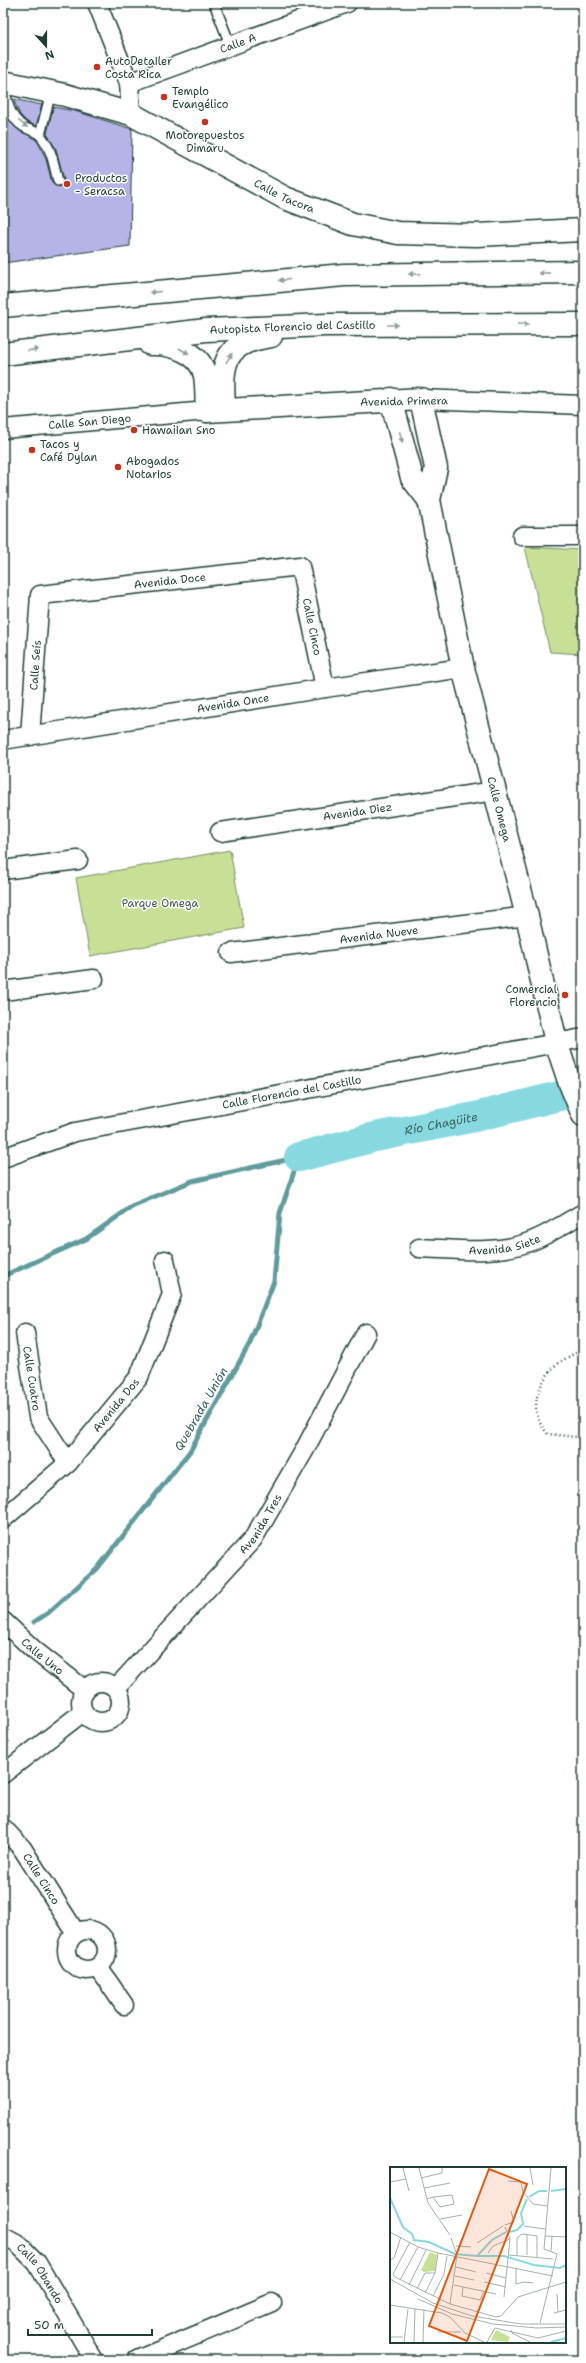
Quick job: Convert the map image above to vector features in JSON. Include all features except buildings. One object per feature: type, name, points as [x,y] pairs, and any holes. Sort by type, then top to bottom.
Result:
[{"type":"main road","name":"Calle Tacora","points":[[3,82],[51,92],[131,114],[285,198],[353,224],[398,233],[476,235],[583,230]]},
{"type":"main road","points":[[3,306],[344,275],[583,272]]},
{"type":"main road","name":"Autopista Florencio del Castillo","points":[[3,354],[206,330],[326,325],[583,324]]},
{"type":"main road","points":[[216,410],[222,374],[230,354],[239,346],[252,340],[296,333],[326,325]]},
{"type":"main road","points":[[63,346],[96,348],[152,344],[177,347],[196,359],[202,366],[216,410]]},
{"type":"main road","name":"Avenida Primera","points":[[216,410],[391,399],[421,399]]},
{"type":"main road","name":"Calle Omega","points":[[391,399],[412,478],[430,500]]},
{"type":"main road","name":"Calle Omega","points":[[421,399],[436,468],[430,500],[463,668],[527,916],[556,1042],[581,1112]]},
{"type":"street","points":[[97,3],[129,83],[131,114]]},
{"type":"street","name":"Calle A","points":[[129,83],[231,47],[328,6],[346,3]]},
{"type":"street","name":"Avenida Primera","points":[[421,399],[583,405]]},
{"type":"street","name":"Calle San Diego","points":[[3,429],[216,410]]},
{"type":"street","points":[[522,536],[583,536]]},
{"type":"street","name":"Avenida Doce","points":[[40,595],[300,566]]},
{"type":"street","name":"Calle Cinco","points":[[300,566],[325,688]]},
{"type":"street","name":"Calle Seís","points":[[30,736],[40,595]]},
{"type":"street","name":"Avenida Once","points":[[3,740],[325,688],[463,668]]},
{"type":"street","name":"Avenida Diez","points":[[220,832],[495,791]]},
{"type":"street","points":[[3,870],[78,860]]},
{"type":"street","name":"Avenida Nueve","points":[[231,953],[527,916]]},
{"type":"street","points":[[3,991],[94,979]]},
{"type":"street","name":"Calle Florencio del Castillo","points":[[3,1158],[75,1132],[583,1038]]},
{"type":"street","name":"Avenida Siete","points":[[419,1248],[485,1251],[521,1245],[562,1225],[583,1212]]},
{"type":"street","name":"Avenida Dos","points":[[3,1519],[68,1463],[139,1377],[172,1294],[165,1260]]},
{"type":"street","name":"Calle Cuatro","points":[[25,1333],[38,1417],[68,1463]]},
{"type":"street","name":"Avenida Tres","points":[[116,1688],[253,1539],[304,1451],[366,1333]]},
{"type":"street","name":"Calle Uno","points":[[3,1621],[34,1650],[85,1690]]},
{"type":"street","points":[[104,1682],[116,1688],[121,1702],[120,1710],[109,1721],[94,1722],[83,1712],[81,1696],[90,1685],[104,1682]]},
{"type":"street","points":[[3,1774],[83,1712]]},
{"type":"street","name":"Calle Cinco","points":[[3,1828],[22,1848],[76,1933]]},
{"type":"street","points":[[90,1930],[102,1936],[107,1951],[106,1958],[98,1966],[88,1971],[80,1970],[68,1960],[67,1945],[76,1933],[90,1930]]},
{"type":"street","points":[[98,1966],[124,2005]]},
{"type":"street","name":"Calle Obando","points":[[3,2236],[18,2244],[37,2262],[94,2360]]},
{"type":"street","points":[[137,2360],[272,2304]]},
{"type":"lane","points":[[214,3],[231,47]]},
{"type":"lane","points":[[3,82],[9,109],[13,116],[23,126],[40,135],[52,156],[58,182]]},
{"type":"lane","points":[[40,135],[51,92]]},
{"type":"path","points":[[583,1349],[555,1367],[538,1390],[536,1405],[538,1423],[548,1434],[576,1437],[583,1432]]},
{"type":"green space","points":[[525,547],[583,550],[583,654],[550,652]]},
{"type":"green space","name":"Parque Omega","points":[[230,850],[244,928],[90,956],[76,878]]},
{"type":"waterway","name":"Río Chagüite","points":[[299,1157],[375,1137],[475,1117],[583,1090]]},
{"type":"waterway","points":[[3,1276],[86,1239],[134,1205],[192,1181],[299,1157]]},
{"type":"waterway","name":"Quebrada Unión","points":[[34,1622],[48,1613],[97,1569],[190,1451],[250,1343],[274,1281],[280,1213],[299,1157]]},
{"type":"place","name":"AutoDetailer Costa Rica","points":[[97,67]]},
{"type":"place","name":"Templo Evangélico","points":[[164,97]]},
{"type":"place","name":"Motorepuestos Dimaru","points":[[205,122]]},
{"type":"place","name":"Productos - Seracsa","points":[[67,184]]},
{"type":"place","name":"Hawaiian Sno","points":[[134,430]]},
{"type":"place","name":"Tacos y Café Dylan","points":[[32,450]]},
{"type":"place","name":"Abogados Notarios","points":[[118,467]]},
{"type":"place","name":"Comercial Florencio","points":[[565,995]]}]
